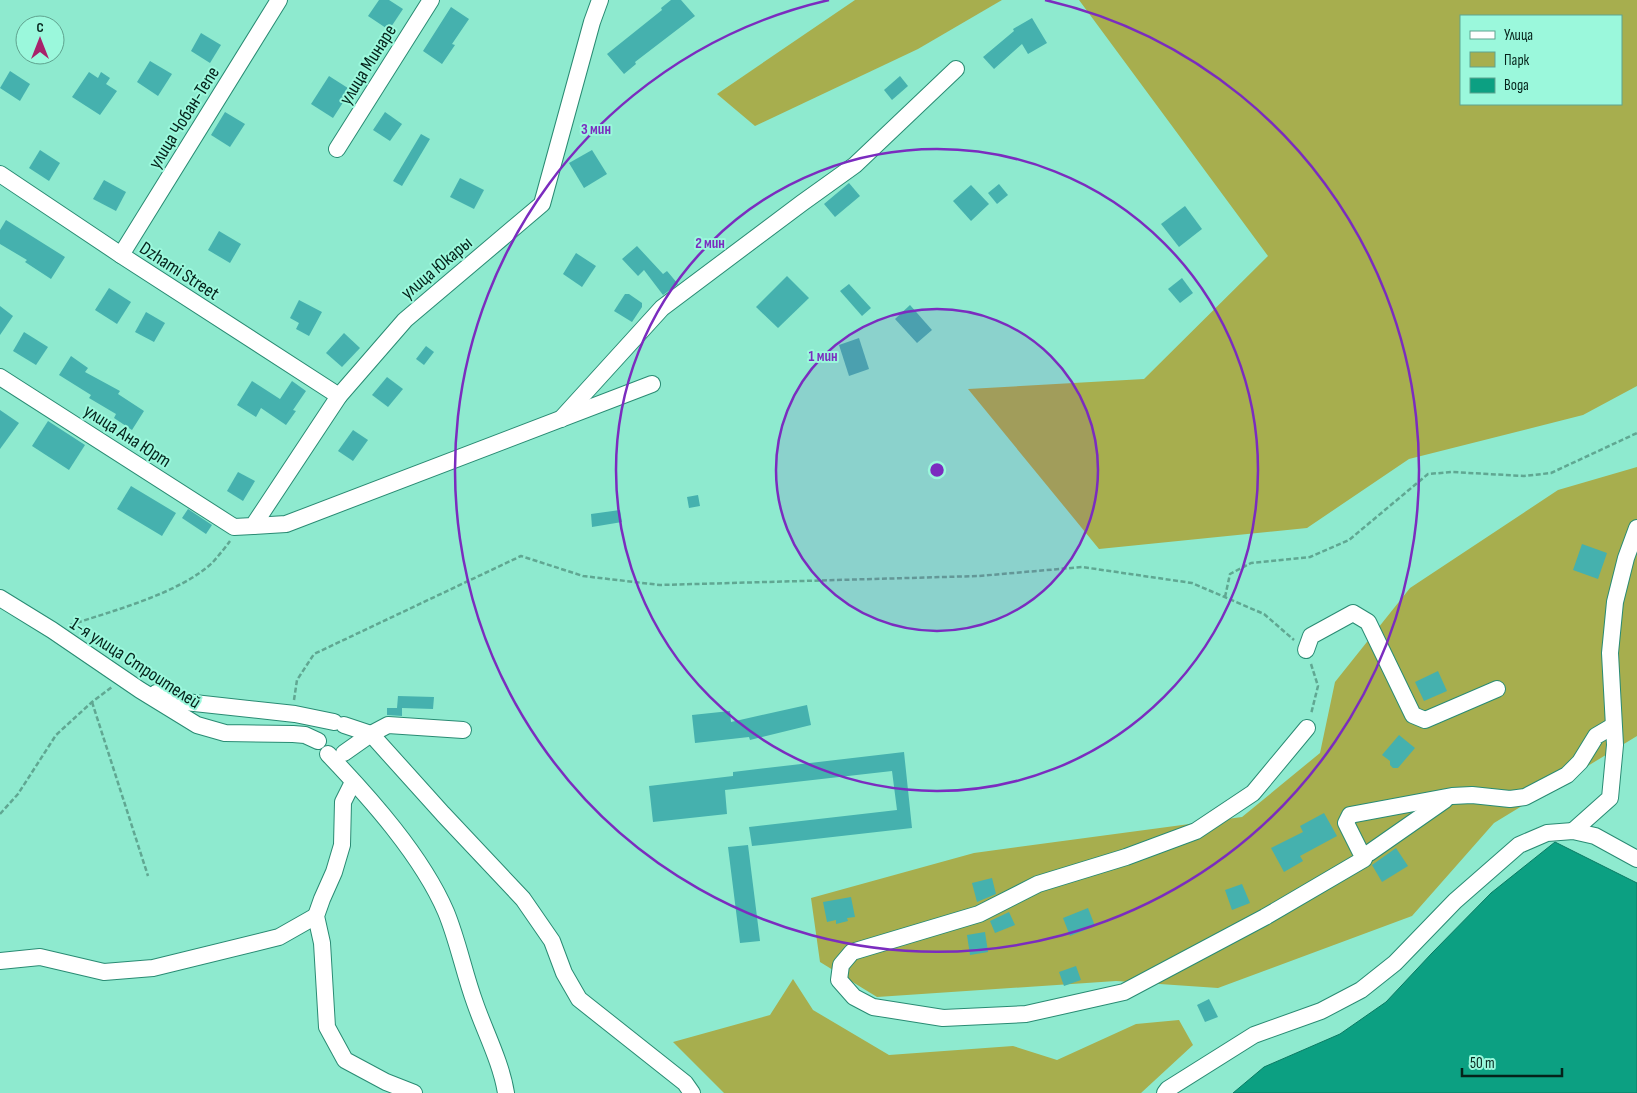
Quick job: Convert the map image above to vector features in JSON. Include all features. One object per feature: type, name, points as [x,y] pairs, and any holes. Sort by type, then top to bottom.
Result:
[{"type":"street","name":"улица Чобан-Тепе","points":[[121,256],[279,0]]},
{"type":"street","name":"улица Минаре","points":[[337,149],[431,0]]},
{"type":"street","name":"улица Юкары","points":[[244,526],[339,396],[405,320],[542,204],[592,22],[600,0]]},
{"type":"street","points":[[561,419],[662,308],[802,202],[855,165],[956,69]]},
{"type":"street","name":"Dzhami Street","points":[[0,174],[121,256],[339,396]]},
{"type":"street","name":"улица Ана Юрт","points":[[0,377],[244,526]]},
{"type":"street","points":[[244,526],[286,524],[652,384]]},
{"type":"street","points":[[1573,831],[1610,798],[1615,745],[1610,653],[1615,602],[1626,558],[1637,528]]},
{"type":"street","name":"1-я улица Строителей","points":[[0,598],[197,725],[225,733],[305,735],[318,741]]},
{"type":"street","points":[[1306,650],[1311,636],[1354,613],[1368,622],[1413,715],[1426,720],[1496,689]]},
{"type":"street","points":[[120,676],[153,692],[185,702],[295,714],[339,724],[371,734],[523,899],[552,941],[564,973],[579,999],[685,1083],[692,1093]]},
{"type":"street","points":[[336,753],[350,744],[350,734],[339,724],[324,726],[318,736],[320,747],[336,753],[353,782],[383,816],[416,861],[446,913],[474,1001],[500,1069],[506,1093]]},
{"type":"street","points":[[336,753],[388,725],[463,730]]},
{"type":"street","points":[[1307,728],[1253,793],[1196,831],[1126,857],[1038,884],[979,914],[852,952],[841,966],[840,980],[854,997],[873,1008],[943,1018],[1026,1014],[1124,992],[1265,918],[1364,859],[1346,823],[1350,815],[1452,796],[1472,795],[1510,799],[1525,797],[1567,775],[1580,762],[1596,736],[1613,726]]},
{"type":"street","points":[[353,782],[343,802],[342,845],[334,872],[316,916],[322,943],[327,1027],[345,1060],[386,1082],[414,1093]]},
{"type":"street","points":[[1368,852],[1452,796]]},
{"type":"street","points":[[1165,1093],[1168,1089],[1254,1035],[1321,1011],[1361,990],[1395,963],[1455,901],[1519,845],[1546,833],[1573,831],[1595,836],[1637,860]]},
{"type":"street","points":[[0,961],[40,958],[104,972],[153,968],[279,937],[316,916]]},
{"type":"path","points":[[1225,597],[1230,574],[1251,564],[1310,558],[1349,540],[1428,474],[1452,472],[1524,476],[1551,473],[1637,432]]},
{"type":"path","points":[[52,630],[122,608],[181,584],[212,562],[244,526]]},
{"type":"path","points":[[295,714],[294,697],[297,680],[314,654],[521,556],[584,576],[660,585],[979,576],[1082,567],[1192,583],[1264,614],[1306,650],[1318,686],[1307,728]]},
{"type":"path","points":[[0,814],[18,794],[56,735],[92,702],[113,686],[120,676]]},
{"type":"path","points":[[92,702],[148,876]]},
{"type":"green space","points":[[855,0],[1002,0],[918,49],[755,126],[717,94]]},
{"type":"green space","points":[[1079,0],[1637,0],[1637,386],[1583,415],[1409,459],[1307,528],[1099,549],[968,389],[1144,379],[1268,256]]},
{"type":"green space","points":[[1637,467],[1637,736],[1494,823],[1412,916],[1218,988],[1116,981],[877,997],[820,962],[811,898],[974,853],[1242,817],[1320,753],[1335,682],[1410,588],[1558,490]]},
{"type":"green space","points":[[793,979],[813,1010],[889,1055],[1013,1046],[1057,1060],[1136,1024],[1179,1020],[1193,1045],[1141,1093],[724,1093],[673,1042],[770,1015]]},
{"type":"water","points":[[1555,842],[1637,883],[1637,1093],[1233,1093],[1264,1067],[1340,1034],[1386,1002],[1491,893]]},
{"type":"building","points":[[379,0],[389,0],[403,9],[389,30],[368,16]]},
{"type":"building","points":[[671,0],[681,0],[695,16],[635,62],[636,64],[624,74],[607,54],[662,10],[661,8]]},
{"type":"building","points":[[451,7],[469,19],[452,44],[455,45],[442,64],[423,51]]},
{"type":"building","points":[[1032,18],[1047,43],[1028,54],[1022,44],[994,69],[983,57],[1014,31],[1013,29]]},
{"type":"building","points":[[201,33],[221,45],[210,63],[191,51]]},
{"type":"building","points":[[150,61],[172,74],[158,96],[137,82]]},
{"type":"building","points":[[10,71],[30,84],[20,101],[0,88]]},
{"type":"building","points":[[89,72],[98,78],[101,72],[110,78],[106,84],[117,91],[100,115],[72,97]]},
{"type":"building","points":[[329,76],[351,90],[333,118],[311,104]]},
{"type":"building","points":[[900,76],[908,86],[892,100],[884,90]]},
{"type":"building","points":[[225,112],[245,124],[230,147],[211,135]]},
{"type":"building","points":[[385,112],[402,124],[390,141],[373,130]]},
{"type":"building","points":[[421,134],[430,139],[402,186],[393,181]]},
{"type":"building","points":[[40,150],[60,163],[49,181],[29,168]]},
{"type":"building","points":[[592,150],[607,174],[584,188],[569,163]]},
{"type":"building","points":[[460,178],[484,190],[474,209],[450,197]]},
{"type":"building","points":[[104,180],[126,192],[116,211],[93,199]]},
{"type":"building","points":[[849,183],[860,196],[835,217],[824,204]]},
{"type":"building","points":[[999,184],[1008,195],[997,204],[988,193]]},
{"type":"building","points":[[971,185],[989,204],[971,221],[953,201]]},
{"type":"building","points":[[1185,206],[1202,229],[1179,247],[1161,224]]},
{"type":"building","points":[[6,220],[65,257],[51,279],[25,262],[27,260],[0,244],[0,230]]},
{"type":"building","points":[[219,231],[241,244],[230,263],[208,250]]},
{"type":"building","points":[[637,246],[663,274],[667,271],[678,284],[663,295],[644,270],[638,276],[622,259]]},
{"type":"building","points":[[576,253],[596,266],[582,287],[563,274]]},
{"type":"building","points":[[787,276],[809,298],[778,328],[756,307]]},
{"type":"building","points":[[1182,278],[1193,293],[1180,303],[1168,289]]},
{"type":"building","points":[[849,284],[871,308],[862,316],[840,291]]},
{"type":"building","points":[[109,288],[131,302],[117,324],[95,310]]},
{"type":"building","points":[[625,294],[629,294],[642,303],[642,307],[632,322],[614,311]]},
{"type":"building","points":[[299,300],[322,312],[309,336],[296,329],[299,323],[290,318]]},
{"type":"building","points":[[910,305],[932,330],[917,343],[895,319]]},
{"type":"building","points":[[0,306],[13,316],[0,335]]},
{"type":"building","points":[[146,312],[165,323],[154,342],[135,332]]},
{"type":"building","points":[[24,332],[48,347],[36,365],[13,351]]},
{"type":"building","points":[[344,333],[360,348],[342,367],[326,353]]},
{"type":"building","points":[[859,338],[869,369],[849,376],[839,345]]},
{"type":"building","points":[[426,346],[434,352],[424,365],[416,359]]},
{"type":"building","points":[[71,356],[88,368],[85,372],[120,391],[118,394],[144,411],[132,430],[114,418],[116,414],[89,398],[91,395],[59,375]]},
{"type":"building","points":[[387,377],[403,389],[388,407],[372,395]]},
{"type":"building","points":[[252,381],[280,399],[292,381],[306,391],[293,410],[296,411],[286,425],[261,408],[256,417],[237,405]]},
{"type":"building","points":[[0,410],[19,423],[0,449]]},
{"type":"building","points":[[48,421],[85,445],[69,470],[32,446]]},
{"type":"building","points":[[353,430],[368,440],[353,461],[338,451]]},
{"type":"building","points":[[238,472],[255,481],[243,501],[227,491]]},
{"type":"building","points":[[131,486],[176,513],[162,536],[117,509]]},
{"type":"building","points":[[698,495],[700,506],[689,508],[687,497]]},
{"type":"building","points":[[188,509],[212,525],[206,534],[182,518]]},
{"type":"building","points":[[620,510],[622,522],[592,527],[591,514]]},
{"type":"building","points":[[1582,544],[1607,553],[1598,579],[1573,570]]},
{"type":"building","points":[[1438,671],[1447,691],[1424,701],[1415,682]]},
{"type":"building","points":[[398,696],[434,697],[433,709],[402,708],[402,716],[387,715],[387,708],[397,708]]},
{"type":"building","points":[[807,705],[811,725],[750,740],[749,737],[695,743],[692,715],[730,711],[731,722]]},
{"type":"building","points":[[1399,735],[1415,748],[1398,768],[1393,768],[1390,765],[1390,761],[1382,755]]},
{"type":"building","points":[[904,752],[912,828],[752,846],[749,827],[897,810],[892,771],[725,790],[727,814],[653,822],[649,786],[733,776],[733,772]]},
{"type":"building","points":[[1324,813],[1337,836],[1300,856],[1303,861],[1284,872],[1271,848],[1303,832],[1300,826]]},
{"type":"building","points":[[748,845],[760,941],[740,943],[728,847]]},
{"type":"building","points":[[1396,848],[1408,866],[1382,882],[1372,865]]},
{"type":"building","points":[[992,878],[996,894],[977,902],[972,883]]},
{"type":"building","points":[[1242,884],[1250,903],[1232,910],[1225,890]]},
{"type":"building","points":[[851,897],[855,917],[847,918],[848,921],[836,924],[836,920],[827,922],[823,902]]},
{"type":"building","points":[[1088,908],[1095,926],[1070,936],[1063,918]]},
{"type":"building","points":[[1009,912],[1015,925],[995,933],[990,921]]},
{"type":"building","points":[[985,932],[988,952],[970,955],[967,935]]},
{"type":"building","points":[[1076,966],[1081,980],[1064,986],[1059,972]]},
{"type":"building","points":[[1209,999],[1218,1017],[1205,1022],[1197,1005]]}]
